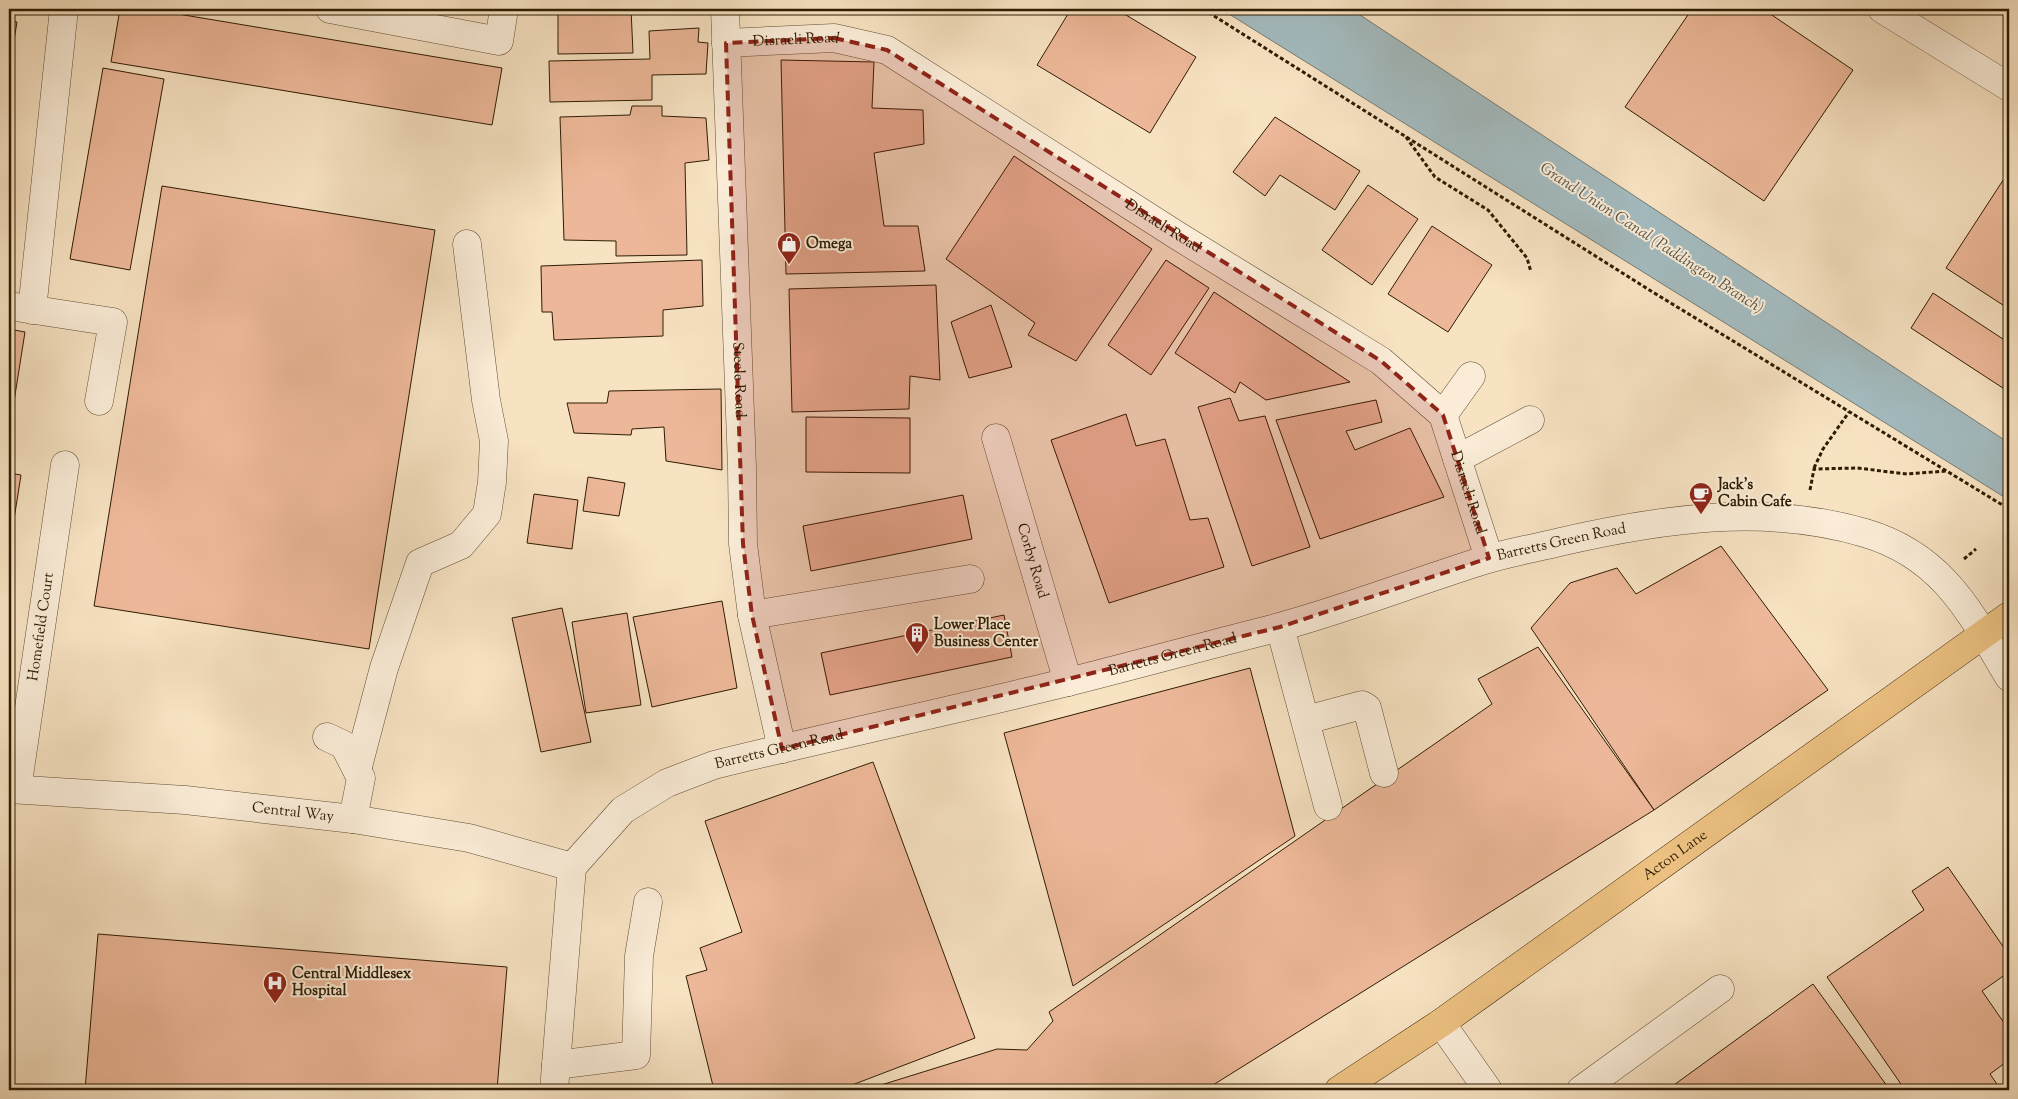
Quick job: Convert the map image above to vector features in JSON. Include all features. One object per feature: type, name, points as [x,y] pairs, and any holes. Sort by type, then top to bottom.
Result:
[{"type":"main road","name":"Acton Lane","points":[[1338,1090],[1442,1023],[2009,616]]},
{"type":"street","points":[[64,9],[20,308],[113,322],[99,400]]},
{"type":"street","points":[[330,9],[499,41],[504,9]]},
{"type":"street","name":"Steele Road","points":[[725,9],[742,467],[743,544],[752,615],[782,749]]},
{"type":"street","points":[[1882,9],[2009,87]]},
{"type":"street","name":"Disraeli Road","points":[[726,43],[834,38],[887,50],[1178,236],[1382,361],[1443,415],[1489,558]]},
{"type":"street","points":[[357,770],[384,668],[420,563],[462,546],[487,514],[492,482],[494,441],[486,400],[467,244]]},
{"type":"street","points":[[1443,415],[1471,376]]},
{"type":"street","points":[[1457,459],[1530,420]]},
{"type":"street","name":"Corby Road","points":[[996,438],[1068,682]]},
{"type":"street","name":"Homefield Court","points":[[13,789],[66,465]]},
{"type":"street","name":"Barretts Green Road","points":[[572,867],[622,810],[667,783],[714,766],[1068,682],[1280,627],[1489,558],[1651,524],[1754,516],[1807,518],[1866,533],[1913,554],[1944,579],[1983,634],[2009,677]]},
{"type":"street","points":[[752,615],[970,579]]},
{"type":"street","points":[[1280,627],[1328,806]]},
{"type":"street","points":[[1306,720],[1362,705],[1367,708],[1384,773]]},
{"type":"street","points":[[327,737],[344,745],[361,778],[361,785],[352,819]]},
{"type":"street","name":"Central Way","points":[[13,789],[185,800],[352,819],[469,838],[572,867]]},
{"type":"street","points":[[572,867],[555,1078],[636,1056],[639,956],[648,902]]},
{"type":"street","points":[[1581,1090],[1720,989]]},
{"type":"street","points":[[1442,1023],[1488,1090]]},
{"type":"path","points":[[1203,9],[1651,291],[2009,509]]},
{"type":"path","points":[[1404,134],[1435,177],[1488,210],[1527,258],[1531,272]]},
{"type":"path","points":[[1809,495],[1814,469],[1823,450],[1849,412]]},
{"type":"path","points":[[1814,469],[1857,468],[1907,474],[1948,471]]},
{"type":"path","points":[[1962,561],[1976,548]]},
{"type":"highlighted area","points":[[834,38],[887,50],[1381,361],[1443,415],[1489,558],[1280,627],[782,749],[752,615],[743,544],[726,43]]},
{"type":"water","name":"Grand Union Canal (Paddington Branch)","points":[[1221,9],[1351,9],[2009,443],[2009,500]]},
{"type":"building","points":[[120,9],[148,9],[502,68],[492,125],[111,62]]},
{"type":"building","points":[[558,9],[631,9],[633,53],[558,54]]},
{"type":"building","points":[[1071,9],[1116,9],[1196,57],[1150,133],[1037,65]]},
{"type":"building","points":[[1692,9],[1763,9],[1853,70],[1764,201],[1625,107]]},
{"type":"building","points":[[9,20],[17,22],[9,71]]},
{"type":"building","points":[[699,28],[698,42],[708,43],[706,74],[652,75],[652,100],[550,102],[549,61],[650,59],[649,31]]},
{"type":"building","points":[[781,60],[874,62],[872,108],[923,110],[924,144],[874,153],[884,226],[918,226],[925,271],[786,274]]},
{"type":"building","points":[[103,68],[164,79],[130,270],[70,259]]},
{"type":"building","points":[[632,106],[662,106],[662,116],[706,118],[709,160],[685,163],[687,255],[616,256],[616,241],[564,240],[560,117],[630,115]]},
{"type":"building","points":[[1275,117],[1360,171],[1335,210],[1280,175],[1265,196],[1233,172]]},
{"type":"building","points":[[1014,156],[1152,249],[1076,361],[1028,335],[1035,323],[946,259]]},
{"type":"building","points":[[2009,171],[2009,309],[1946,268]]},
{"type":"building","points":[[1368,185],[1418,219],[1372,285],[1322,250]]},
{"type":"building","points":[[162,186],[435,230],[369,649],[94,606]]},
{"type":"building","points":[[1432,226],[1492,265],[1448,332],[1388,294]]},
{"type":"building","points":[[702,260],[703,306],[663,310],[663,336],[554,340],[552,312],[542,312],[541,266]]},
{"type":"building","points":[[1166,260],[1209,288],[1151,375],[1108,345]]},
{"type":"building","points":[[936,285],[940,380],[910,376],[909,409],[792,412],[789,289]]},
{"type":"building","points":[[1214,292],[1350,382],[1266,400],[1240,382],[1235,393],[1175,353]]},
{"type":"building","points":[[1933,293],[2009,343],[2009,392],[1911,328]]},
{"type":"building","points":[[991,305],[1012,367],[969,378],[951,322]]},
{"type":"building","points":[[9,329],[25,332],[9,433]]},
{"type":"building","points":[[721,389],[722,470],[666,461],[664,427],[632,429],[631,435],[574,433],[567,403],[607,403],[609,391]]},
{"type":"building","points":[[1230,398],[1239,421],[1265,416],[1310,547],[1252,566],[1198,407]]},
{"type":"building","points":[[1376,400],[1382,422],[1346,431],[1355,450],[1410,428],[1444,497],[1320,539],[1276,420]]},
{"type":"building","points":[[1126,414],[1136,446],[1165,439],[1190,520],[1208,518],[1224,567],[1109,603],[1051,440]]},
{"type":"building","points":[[806,417],[910,418],[910,473],[806,472]]},
{"type":"building","points":[[9,473],[21,475],[9,551]]},
{"type":"building","points":[[588,477],[625,483],[619,516],[583,511]]},
{"type":"building","points":[[534,494],[578,500],[572,549],[527,543]]},
{"type":"building","points":[[963,495],[972,539],[811,571],[803,526]]},
{"type":"building","points":[[1721,546],[1828,690],[1654,810],[1531,628],[1570,583],[1617,568],[1636,594]]},
{"type":"building","points":[[722,601],[737,688],[652,707],[633,617]]},
{"type":"building","points":[[562,608],[591,742],[541,752],[512,618]]},
{"type":"building","points":[[627,613],[641,705],[586,713],[572,622]]},
{"type":"building","name":"Lower Place Business Center","points":[[1004,615],[1012,657],[830,695],[821,653]]},
{"type":"building","points":[[1538,647],[1654,810],[1205,1090],[865,1090],[997,1049],[1027,1050],[1053,1021],[1049,1012],[1492,704],[1478,679]]},
{"type":"building","points":[[1250,668],[1295,836],[1073,986],[1004,733]]},
{"type":"building","points":[[873,762],[975,1038],[839,1090],[714,1090],[686,976],[707,970],[700,948],[742,932],[705,821]]},
{"type":"building","points":[[1948,867],[2009,955],[2009,972],[1982,991],[2009,1030],[2009,1060],[1990,1074],[2001,1090],[1905,1090],[1827,977],[1924,910],[1912,891]]},
{"type":"building","points":[[98,934],[507,967],[497,1090],[85,1090]]},
{"type":"building","points":[[1813,984],[1890,1090],[1667,1090]]},
{"type":"place","name":"Omega","points":[[789,265]]},
{"type":"place","name":"Jack's Cabin Cafe","points":[[1701,515]]},
{"type":"place","name":"Lower Place Business Center","points":[[917,655]]},
{"type":"place","name":"Central Middlesex Hospital","points":[[275,1004]]}]
